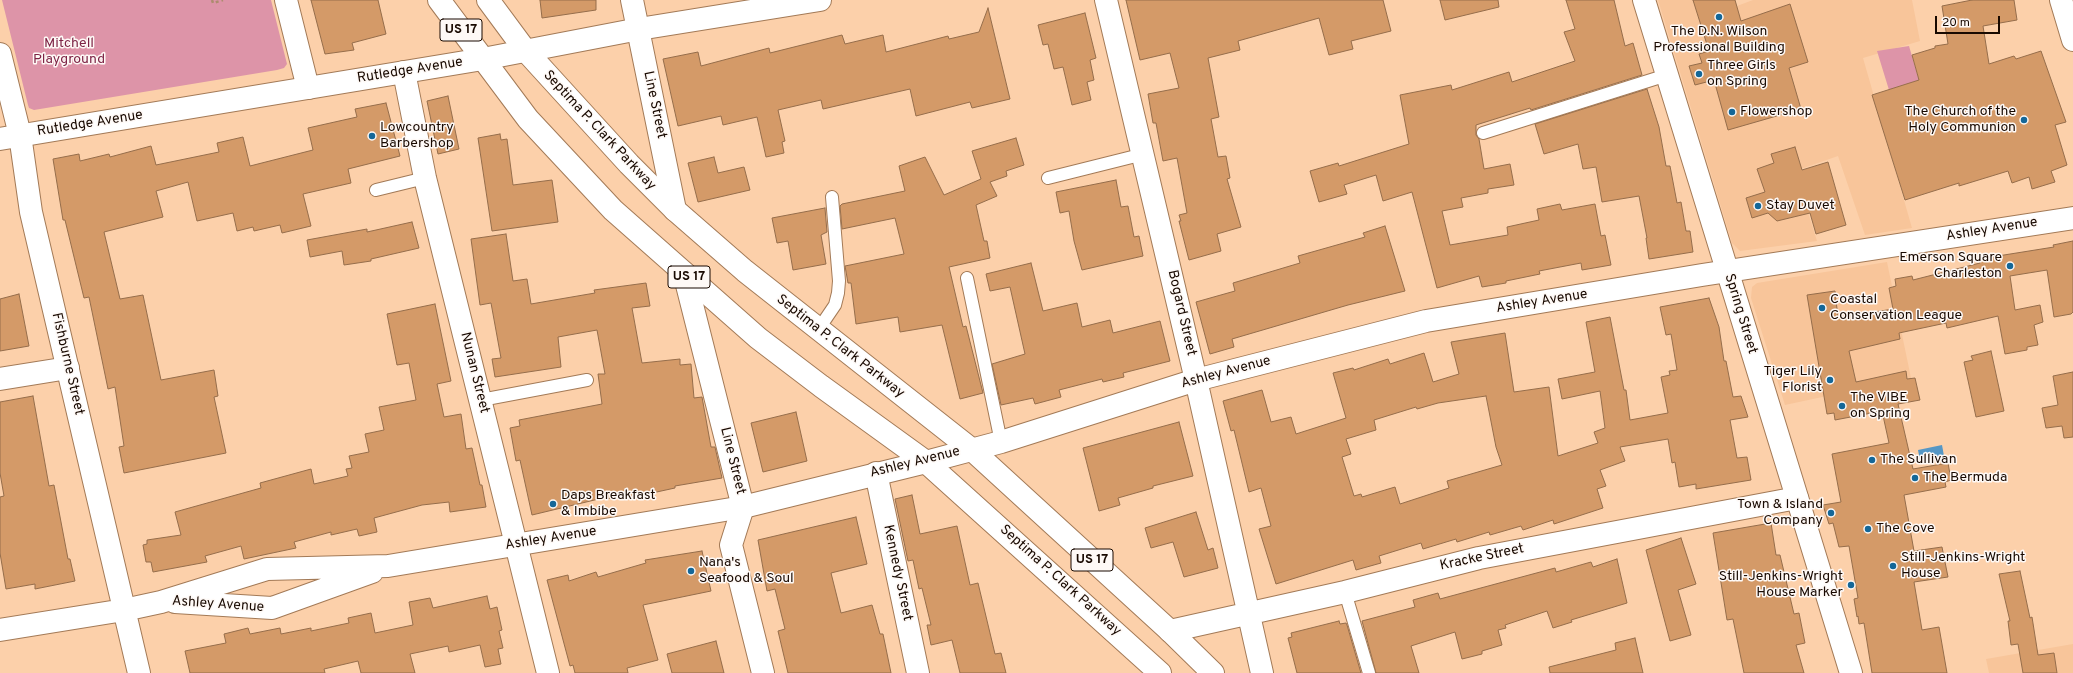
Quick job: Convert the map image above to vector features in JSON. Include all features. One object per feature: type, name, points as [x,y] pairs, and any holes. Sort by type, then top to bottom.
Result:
[{"type":"main road","points":[[286,0],[308,88]]},
{"type":"main road","name":"Septima P. Clark Parkway","points":[[439,0],[528,119],[613,210],[758,338],[821,386],[926,462],[1140,653],[1160,673]]},
{"type":"main road","name":"Septima P. Clark Parkway","points":[[488,0],[525,50],[629,164],[675,210],[745,271],[818,330],[971,449],[1170,631],[1213,673]]},
{"type":"main road","name":"Line Street","points":[[632,0],[675,210]]},
{"type":"main road","name":"Rutledge Avenue","points":[[10,137],[483,59],[639,29],[820,0]]},
{"type":"main road","name":"Bogard Street","points":[[1106,0],[1144,154],[1250,614],[1262,673]]},
{"type":"main road","name":"Spring Street","points":[[1644,0],[1851,673]]},
{"type":"main road","points":[[2061,0],[2073,40]]},
{"type":"main road","name":"Fishburne Street","points":[[0,54],[10,137],[31,212],[138,673]]},
{"type":"main road","name":"Nunan Street","points":[[404,72],[425,178],[548,673]]},
{"type":"main road","name":"Ashley Avenue","points":[[0,630],[124,610],[161,602],[267,569],[388,566],[743,507],[1001,442],[1196,380],[1426,321],[2073,218]]},
{"type":"main road","name":"Line Street","points":[[684,273],[743,507],[731,545],[763,673]]},
{"type":"main road","points":[[0,379],[68,368]]},
{"type":"main road","name":"Kennedy Street","points":[[876,473],[918,673]]},
{"type":"main road","name":"Kracke Street","points":[[1170,631],[1345,592],[1478,558],[1797,498]]},
{"type":"main road","name":"Ashley Avenue","points":[[161,602],[272,608],[388,566]]},
{"type":"lane","points":[[1483,133],[1667,75]]},
{"type":"lane","points":[[1048,178],[1144,154]]},
{"type":"lane","points":[[376,190],[425,178]]},
{"type":"lane","points":[[818,330],[835,305],[838,293],[839,281],[832,197]]},
{"type":"lane","points":[[967,278],[1001,442]]},
{"type":"lane","points":[[481,400],[588,380]]},
{"type":"lane","points":[[1345,592],[1369,673]]},
{"type":"path","points":[[212,0],[213,3],[223,0]]},
{"type":"shaded area","points":[[1658,0],[1735,0],[1737,6],[1753,0],[1912,0],[1920,41],[1863,58],[1912,228],[1865,235],[1838,156],[1795,171],[1817,241],[1740,251],[1732,243]]},
{"type":"shaded area","points":[[1887,262],[1911,378],[1785,405],[1751,298],[1752,287],[1757,283]]},
{"type":"shaded area","points":[[2073,644],[2073,673],[1989,673],[1986,659]]},
{"type":"green space","name":"Mitchell Playground","points":[[2,0],[271,0],[287,64],[284,68],[277,70],[34,110],[29,108],[28,105]]},
{"type":"green space","points":[[1909,46],[1919,80],[1889,90],[1877,51]]},
{"type":"water","points":[[1942,445],[1944,456],[1920,461],[1918,450]]},
{"type":"building","points":[[311,0],[378,0],[386,34],[352,43],[354,50],[325,54]]},
{"type":"building","points":[[540,0],[596,0],[596,10],[542,18]]},
{"type":"building","points":[[1126,0],[1383,0],[1391,31],[1351,41],[1353,49],[1329,55],[1319,18],[1238,41],[1240,50],[1208,58],[1219,117],[1211,119],[1218,157],[1226,156],[1230,178],[1227,179],[1241,227],[1217,234],[1221,251],[1189,260],[1179,221],[1181,221],[1179,215],[1187,213],[1177,158],[1163,161],[1156,123],[1153,123],[1148,94],[1179,88],[1170,53],[1140,60]]},
{"type":"building","points":[[1440,0],[1498,0],[1499,7],[1445,20]]},
{"type":"building","points":[[1566,0],[1614,0],[1625,46],[1633,43],[1642,75],[1531,110],[1530,108],[1476,125],[1476,135],[1479,139],[1484,169],[1510,164],[1514,185],[1488,189],[1488,193],[1461,198],[1463,207],[1442,211],[1450,245],[1508,235],[1507,227],[1539,220],[1537,209],[1560,204],[1562,210],[1595,204],[1601,236],[1605,235],[1611,265],[1582,270],[1581,263],[1539,271],[1540,274],[1506,281],[1506,283],[1482,287],[1479,276],[1437,288],[1412,192],[1383,201],[1376,175],[1344,185],[1347,194],[1319,202],[1310,171],[1338,163],[1339,166],[1409,144],[1400,95],[1451,85],[1452,90],[1509,72],[1512,82],[1575,61],[1564,32],[1575,29]]},
{"type":"building","points":[[1693,0],[1735,0],[1741,21],[1790,4],[1808,62],[1789,68],[1801,109],[1728,130],[1714,80],[1695,85],[1689,66],[1702,63],[1699,54],[1709,51]]},
{"type":"building","name":"The Church of the Holy Communion","points":[[1972,0],[2014,0],[2017,20],[1983,26],[1989,64],[2014,56],[2016,59],[2041,51],[2066,122],[2055,125],[2067,165],[2051,171],[2055,182],[2032,189],[2029,177],[2012,183],[2008,171],[1959,186],[1959,183],[1905,200],[1872,95],[1919,80],[1912,55],[1935,48],[1935,46],[1948,44],[1942,6]]},
{"type":"building","points":[[988,8],[1010,99],[972,108],[970,102],[916,116],[910,89],[823,109],[821,100],[778,110],[785,141],[782,142],[784,153],[766,157],[757,117],[723,125],[721,116],[678,126],[663,59],[698,52],[701,66],[769,48],[770,53],[842,35],[845,44],[883,35],[886,52],[948,36],[949,39],[979,32]]},
{"type":"building","points":[[1085,13],[1096,58],[1090,60],[1094,80],[1087,82],[1091,100],[1072,105],[1063,67],[1054,69],[1048,44],[1043,45],[1038,25]]},
{"type":"building","points":[[1647,89],[1659,127],[1666,166],[1670,166],[1677,203],[1681,202],[1686,231],[1690,231],[1693,252],[1649,259],[1647,238],[1639,196],[1602,202],[1596,167],[1583,169],[1578,144],[1544,154],[1535,124]]},
{"type":"building","points":[[448,96],[459,149],[438,154],[427,101]]},
{"type":"building","points":[[386,103],[400,156],[348,169],[351,183],[303,194],[311,226],[282,233],[280,225],[254,231],[253,227],[237,231],[233,213],[197,221],[188,182],[156,191],[163,217],[104,232],[120,299],[143,295],[161,380],[214,370],[218,396],[214,397],[226,453],[124,473],[119,447],[124,446],[115,387],[108,389],[89,297],[84,298],[65,220],[63,220],[53,159],[79,154],[80,161],[109,154],[110,157],[151,146],[156,165],[219,152],[217,143],[243,137],[250,166],[313,150],[308,128],[357,117],[355,109]]},
{"type":"building","points":[[500,134],[501,140],[507,139],[513,185],[552,180],[558,222],[492,231],[478,138]]},
{"type":"building","points":[[1016,138],[1024,165],[1006,171],[1007,176],[990,182],[997,196],[976,205],[984,241],[987,241],[990,258],[949,267],[963,327],[966,326],[983,393],[960,399],[942,325],[900,332],[898,317],[856,324],[851,283],[848,283],[845,266],[904,254],[895,218],[842,229],[840,206],[842,204],[905,191],[899,166],[925,157],[944,195],[981,179],[972,151]]},
{"type":"building","points":[[1795,147],[1802,170],[1828,162],[1846,225],[1816,234],[1810,213],[1777,221],[1768,213],[1752,218],[1746,198],[1765,192],[1757,169],[1774,163],[1771,154]]},
{"type":"building","points":[[714,157],[718,173],[744,167],[750,190],[698,202],[688,163]]},
{"type":"building","points":[[1116,180],[1121,207],[1128,206],[1134,237],[1139,236],[1143,256],[1082,270],[1074,241],[1069,211],[1060,213],[1056,192]]},
{"type":"building","points":[[825,208],[827,232],[821,235],[826,264],[793,270],[788,241],[777,243],[772,218]]},
{"type":"building","points":[[412,222],[419,248],[371,259],[371,261],[344,265],[342,251],[310,257],[307,240],[367,229],[367,232]]},
{"type":"building","points":[[1385,226],[1405,291],[1348,305],[1232,339],[1234,347],[1210,354],[1196,302],[1235,291],[1233,283],[1300,263],[1298,256],[1365,237],[1363,233]]},
{"type":"building","points":[[506,234],[513,281],[527,279],[531,304],[595,293],[594,290],[646,283],[650,306],[632,308],[642,363],[680,359],[680,365],[691,364],[694,398],[702,397],[711,447],[715,447],[722,478],[675,486],[675,488],[629,498],[628,494],[607,499],[607,497],[532,515],[520,460],[516,461],[510,428],[520,426],[519,420],[602,404],[598,374],[605,374],[597,330],[558,337],[561,367],[495,377],[492,359],[501,358],[491,303],[480,305],[471,239]]},
{"type":"building","points":[[2073,241],[2073,312],[2071,314],[2054,317],[2047,270],[2010,276],[2015,310],[2040,305],[2043,322],[2034,325],[2038,345],[2027,347],[2027,350],[2005,354],[1998,316],[1947,328],[1946,323],[1899,333],[1900,339],[1849,351],[1856,382],[1906,371],[1907,379],[1915,378],[1920,400],[1898,404],[1913,469],[1948,463],[1951,480],[1945,482],[1946,487],[1904,495],[1914,551],[1942,547],[1948,577],[1914,582],[1922,630],[1939,627],[1947,673],[1872,673],[1864,623],[1859,624],[1858,616],[1857,617],[1854,599],[1858,598],[1849,546],[1839,547],[1833,523],[1829,524],[1823,505],[1841,502],[1832,454],[1889,443],[1882,411],[1835,420],[1834,413],[1827,414],[1807,295],[1835,291],[1838,318],[1893,309],[1889,288],[1896,286],[1895,279],[1912,276],[1913,280],[1980,263],[1979,259],[2054,247],[2053,245]]},
{"type":"building","points":[[1031,263],[1043,311],[1077,303],[1082,327],[1110,320],[1113,333],[1160,321],[1170,361],[1123,373],[1124,377],[1103,382],[1102,379],[1059,390],[1061,397],[1035,404],[1033,398],[1001,405],[992,364],[1025,354],[1010,287],[990,291],[986,274]]},
{"type":"building","points":[[19,294],[29,346],[0,351],[0,299]]},
{"type":"building","points":[[1709,298],[1719,327],[1724,361],[1726,361],[1733,397],[1741,396],[1748,417],[1730,420],[1737,458],[1747,457],[1751,480],[1696,489],[1696,484],[1679,487],[1675,462],[1672,463],[1668,439],[1620,447],[1625,461],[1600,470],[1606,486],[1597,489],[1603,508],[1554,524],[1553,520],[1523,530],[1521,526],[1490,535],[1489,532],[1457,542],[1456,539],[1423,549],[1421,543],[1379,556],[1381,563],[1356,570],[1353,560],[1276,584],[1259,529],[1271,526],[1261,488],[1249,492],[1234,430],[1231,431],[1223,401],[1262,390],[1271,422],[1291,417],[1296,434],[1346,418],[1333,373],[1353,368],[1354,370],[1388,359],[1390,364],[1424,353],[1433,382],[1459,374],[1451,342],[1505,333],[1514,392],[1549,387],[1558,456],[1598,443],[1594,432],[1605,428],[1600,391],[1562,399],[1558,379],[1595,372],[1586,322],[1610,317],[1624,390],[1626,390],[1630,420],[1668,413],[1661,377],[1670,375],[1669,371],[1677,370],[1671,334],[1666,335],[1660,307]],"holes":[[[1486,396],[1496,447],[1502,465],[1447,481],[1449,488],[1400,504],[1395,487],[1362,497],[1361,494],[1354,496],[1342,457],[1351,454],[1346,439],[1376,430],[1374,420],[1416,407],[1417,409],[1438,403]]]},
{"type":"building","points":[[435,304],[451,381],[437,384],[444,417],[461,414],[466,449],[472,448],[486,507],[450,512],[449,502],[422,505],[374,518],[377,532],[359,536],[357,529],[331,535],[331,532],[294,542],[296,548],[244,559],[241,546],[205,556],[207,562],[153,572],[151,562],[146,562],[143,545],[147,544],[147,540],[181,535],[175,512],[261,488],[260,483],[311,469],[314,484],[348,476],[346,469],[352,468],[349,456],[369,452],[365,434],[384,430],[379,407],[416,400],[409,363],[397,365],[387,314]]},
{"type":"building","points":[[1991,351],[2004,411],[1976,417],[1964,362],[1973,360],[1971,356]]},
{"type":"building","points":[[2073,372],[2073,437],[2064,438],[2062,426],[2046,428],[2042,408],[2058,405],[2053,376]]},
{"type":"building","points":[[33,396],[49,486],[54,485],[68,559],[70,559],[75,581],[35,589],[35,584],[6,589],[0,553],[0,497],[4,496],[0,473],[0,402]]},
{"type":"building","points":[[796,412],[807,461],[763,472],[751,423]]},
{"type":"building","points":[[1179,422],[1193,476],[1153,486],[1153,488],[1118,498],[1120,505],[1099,511],[1083,448]]},
{"type":"building","points":[[912,495],[920,534],[957,526],[970,585],[978,583],[995,654],[1001,653],[1006,673],[960,673],[952,640],[931,645],[927,625],[931,625],[922,588],[919,589],[913,560],[908,561],[895,499]]},
{"type":"building","points":[[1196,512],[1208,550],[1213,548],[1218,568],[1184,577],[1173,542],[1151,548],[1145,528]]},
{"type":"building","points":[[856,517],[867,564],[831,573],[841,613],[872,605],[880,634],[883,634],[891,673],[788,673],[778,631],[785,629],[775,589],[767,591],[758,540]]},
{"type":"building","points":[[1771,523],[1776,555],[1780,555],[1794,614],[1799,613],[1805,643],[1796,645],[1804,673],[1744,673],[1733,619],[1727,620],[1713,533]]},
{"type":"building","points":[[1681,538],[1696,584],[1678,590],[1691,635],[1670,641],[1646,550]]},
{"type":"building","points":[[702,551],[711,591],[643,605],[658,660],[627,668],[628,673],[575,673],[573,665],[570,666],[547,580],[568,575],[569,581],[596,572],[598,577],[646,563],[645,560]]},
{"type":"building","points":[[1617,559],[1627,603],[1571,620],[1572,622],[1553,628],[1547,611],[1505,625],[1506,628],[1498,630],[1502,645],[1482,651],[1482,654],[1462,659],[1455,632],[1411,646],[1419,673],[1376,673],[1362,621],[1415,607],[1413,600],[1438,593],[1440,599],[1555,568],[1556,572],[1591,562],[1593,567]]},
{"type":"building","points":[[2020,571],[2030,618],[2032,617],[2038,655],[2054,653],[2057,673],[2023,673],[2018,644],[2011,645],[2008,621],[2010,621],[1999,574]]},
{"type":"building","points":[[487,596],[490,609],[497,607],[502,630],[499,631],[503,648],[498,649],[501,664],[485,667],[480,645],[449,652],[448,646],[410,654],[415,673],[361,673],[358,661],[324,669],[325,673],[190,673],[185,651],[226,643],[224,634],[248,628],[250,634],[280,628],[281,634],[311,628],[311,631],[349,623],[348,618],[371,613],[375,633],[413,625],[409,602],[430,598],[433,608]]},
{"type":"building","points":[[1339,621],[1340,624],[1346,623],[1347,625],[1361,673],[1297,673],[1288,638],[1292,637],[1291,633]]},
{"type":"building","points":[[1635,638],[1643,673],[1550,673],[1549,667],[1616,650],[1615,643]]},
{"type":"building","points":[[716,641],[724,673],[672,673],[667,654]]},
{"type":"place","name":"The D.N. Wilson Professional Building","points":[[1719,17]]},
{"type":"place","name":"Three Girls on Spring","points":[[1699,74]]},
{"type":"place","name":"Flowershop","points":[[1732,112]]},
{"type":"place","name":"The Church of the Holy Communion","points":[[2024,120]]},
{"type":"place","name":"Lowcountry Barbershop","points":[[372,136]]},
{"type":"place","name":"Stay Duvet","points":[[1758,206]]},
{"type":"place","name":"Emerson Square Charleston","points":[[2010,266]]},
{"type":"place","name":"Coastal Conservation League","points":[[1822,308]]},
{"type":"place","name":"Tiger Lily Florist","points":[[1830,380]]},
{"type":"place","name":"The VIBE on Spring","points":[[1842,406]]},
{"type":"place","name":"The Sullivan","points":[[1872,460]]},
{"type":"place","name":"The Bermuda","points":[[1915,478]]},
{"type":"place","name":"Daps Breakfast & Imbibe","points":[[553,504]]},
{"type":"place","name":"Town & Island Company","points":[[1831,513]]},
{"type":"place","name":"The Cove","points":[[1868,529]]},
{"type":"place","name":"Still-Jenkins-Wright House","points":[[1893,566]]},
{"type":"place","name":"Nana's Seafood & Soul","points":[[691,571]]},
{"type":"place","name":"Still-Jenkins-Wright House Marker","points":[[1851,585]]}]
